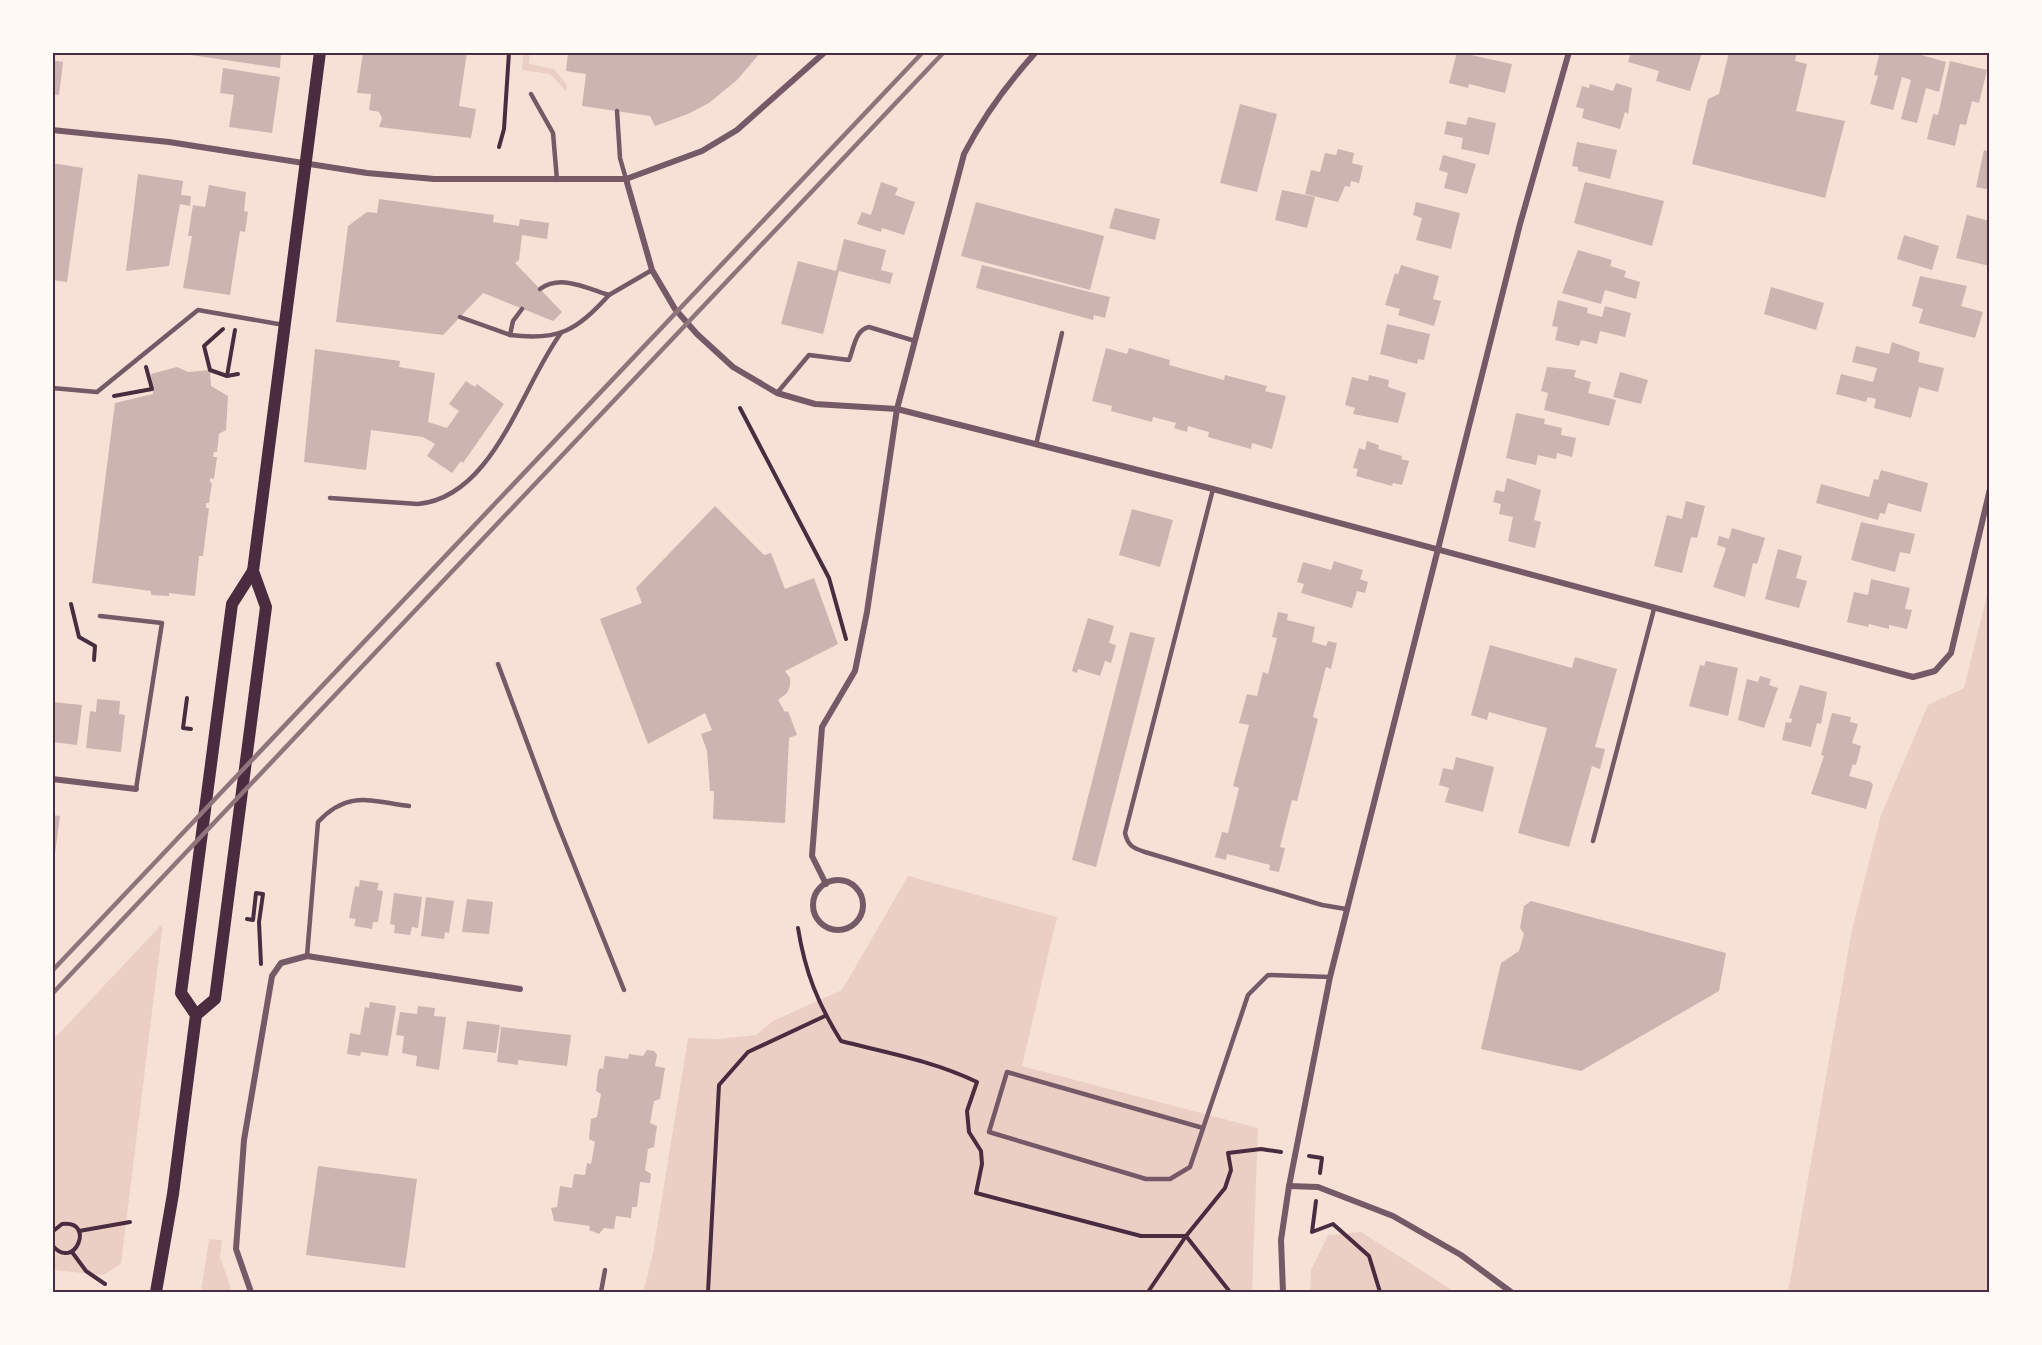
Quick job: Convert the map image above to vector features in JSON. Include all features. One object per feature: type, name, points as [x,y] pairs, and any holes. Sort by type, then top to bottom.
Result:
[{"type":"main road","points":[[196,1015],[180,993],[232,604],[253,571],[320,52]]},
{"type":"main road","points":[[156,1293],[160,1255],[173,1194],[196,1015],[215,999],[266,608],[253,571]]},
{"type":"street","points":[[52,130],[169,142],[367,173],[434,179],[626,179],[702,151],[737,130],[825,52]]},
{"type":"street","points":[[826,884],[812,856],[822,727],[855,671],[867,612],[897,409],[964,154],[981,120],[1003,89],[1036,52]]},
{"type":"street","points":[[1283,1293],[1281,1240],[1289,1186],[1330,977],[1520,224],[1569,52]]},
{"type":"street","points":[[626,179],[652,270],[675,309],[697,334],[733,367],[777,393],[815,404],[897,409],[1212,489],[1436,551],[1913,677],[1935,670],[1951,653],[1989,489]]},
{"type":"street","points":[[52,778],[136,789]]},
{"type":"street","points":[[843,880],[857,889],[863,905],[857,921],[850,927],[833,929],[818,920],[813,904],[819,889],[826,884],[843,880]]},
{"type":"street","points":[[251,1293],[236,1249],[244,1140],[272,976],[281,963],[307,956],[520,989]]},
{"type":"street","points":[[1289,1186],[1318,1187],[1393,1216],[1461,1255],[1511,1293]]},
{"type":"lane","points":[[531,94],[553,133],[557,180]]},
{"type":"lane","points":[[617,111],[620,158],[626,179]]},
{"type":"lane","points":[[460,317],[510,335],[540,338],[561,333],[590,316],[609,295],[652,270]]},
{"type":"lane","points":[[540,289],[550,282],[560,280],[609,295]]},
{"type":"lane","points":[[510,335],[513,321],[522,309]]},
{"type":"lane","points":[[52,388],[97,392],[198,310],[284,325]]},
{"type":"lane","points":[[777,393],[809,355],[849,360],[857,336],[864,328],[869,327],[915,341]]},
{"type":"lane","points":[[330,498],[393,504],[431,503],[462,487],[478,474],[493,451],[547,353],[561,333]]},
{"type":"lane","points":[[1036,445],[1062,333]]},
{"type":"lane","points":[[1212,489],[1155,708],[1125,833],[1127,841],[1132,848],[1323,905],[1346,909]]},
{"type":"lane","points":[[1593,841],[1654,609]]},
{"type":"lane","points":[[100,616],[162,623],[136,789]]},
{"type":"lane","points":[[498,664],[555,820],[624,990]]},
{"type":"lane","points":[[307,956],[318,822],[329,811],[354,798],[409,806]]},
{"type":"lane","points":[[1203,1128],[1007,1072],[988,1132],[1146,1179],[1170,1179],[1190,1167],[1248,995],[1268,975],[1330,977]]},
{"type":"lane","points":[[601,1293],[605,1270]]},
{"type":"path","points":[[499,147],[504,129],[509,52]]},
{"type":"path","points":[[238,374],[227,376],[210,370],[204,346],[222,329],[245,331]]},
{"type":"path","points":[[227,376],[235,330]]},
{"type":"path","points":[[97,392],[117,397],[152,389],[143,355]]},
{"type":"path","points":[[740,408],[829,578],[846,640]]},
{"type":"path","points":[[71,604],[79,636],[94,646],[94,660]]},
{"type":"path","points":[[187,698],[183,728],[191,729]]},
{"type":"path","points":[[247,919],[253,920],[256,893],[263,894],[259,922],[261,966],[272,976]]},
{"type":"path","points":[[798,928],[802,951],[825,1016],[841,1041],[912,1057],[952,1070],[977,1082],[967,1111],[969,1132],[981,1151],[982,1164],[976,1193],[1141,1236],[1186,1236]]},
{"type":"path","points":[[708,1293],[719,1085],[748,1052],[825,1016]]},
{"type":"path","points":[[1148,1293],[1186,1236],[1225,1188],[1231,1170],[1228,1153],[1261,1149]]},
{"type":"path","points":[[52,1232],[57,1226],[67,1223],[79,1231],[130,1222]]},
{"type":"path","points":[[1312,1232],[1333,1224],[1369,1256],[1380,1293]]},
{"type":"path","points":[[53,1247],[62,1253],[72,1252],[79,1245],[79,1231]]},
{"type":"path","points":[[1186,1236],[1230,1293]]},
{"type":"path","points":[[72,1252],[86,1270],[105,1284]]},
{"type":"shaded area","points":[[523,53],[530,53],[529,64],[554,69],[567,85],[566,91],[550,74],[522,70]]},
{"type":"shaded area","points":[[1989,587],[1989,1292],[1788,1292],[1852,930],[1881,815],[1928,705],[1964,688]]},
{"type":"shaded area","points":[[908,876],[1057,917],[1022,1066],[1258,1128],[1252,1292],[643,1292],[653,1253],[688,1038],[718,1039],[756,1035],[773,1021],[842,990]]},
{"type":"shaded area","points":[[163,923],[121,1264],[103,1275],[53,1270],[52,1041]]},
{"type":"shaded area","points":[[1361,1232],[1455,1292],[1310,1292],[1311,1270],[1328,1235]]},
{"type":"shaded area","points":[[209,1239],[222,1240],[220,1257],[232,1292],[201,1292]]},
{"type":"building","points":[[170,52],[281,52],[280,68]]},
{"type":"building","points":[[363,52],[467,52],[459,106],[476,109],[471,138],[379,127],[382,118],[379,112],[369,110],[371,94],[357,93]]},
{"type":"building","points":[[568,52],[761,52],[737,80],[709,103],[688,114],[655,126],[650,116],[582,106],[586,74],[566,71]]},
{"type":"building","points":[[1457,52],[1512,64],[1505,93],[1469,84],[1468,88],[1449,83]]},
{"type":"building","points":[[1631,52],[1702,52],[1690,91],[1656,81],[1659,71],[1628,62]]},
{"type":"building","points":[[1729,52],[1797,52],[1795,61],[1807,64],[1796,111],[1845,121],[1825,198],[1692,164],[1708,99],[1719,94]]},
{"type":"building","points":[[1880,52],[1911,52],[1946,62],[1939,92],[1926,88],[1917,123],[1901,119],[1911,80],[1902,77],[1893,110],[1870,104],[1878,76],[1874,75]]},
{"type":"building","points":[[52,60],[63,62],[59,95],[52,94]]},
{"type":"building","points":[[1950,61],[1987,70],[1979,103],[1972,101],[1966,125],[1960,124],[1955,146],[1927,139],[1933,114],[1938,115]]},
{"type":"building","points":[[223,68],[280,77],[272,133],[229,127],[234,95],[220,93]]},
{"type":"building","points":[[1616,83],[1632,88],[1628,114],[1625,112],[1620,129],[1582,118],[1584,109],[1576,107],[1582,86],[1589,88],[1590,84],[1613,91]]},
{"type":"building","points":[[1240,104],[1277,114],[1257,192],[1220,183]]},
{"type":"building","points":[[1468,117],[1496,123],[1489,155],[1461,149],[1463,138],[1444,134],[1447,121],[1466,125]]},
{"type":"building","points":[[1577,142],[1617,150],[1610,179],[1578,171],[1578,167],[1572,166]]},
{"type":"building","points":[[1338,149],[1354,153],[1352,163],[1363,166],[1359,183],[1351,181],[1350,187],[1345,186],[1338,202],[1305,194],[1311,170],[1320,172],[1325,153],[1336,155]]},
{"type":"building","points":[[1984,150],[1990,152],[1990,190],[1976,187]]},
{"type":"building","points":[[1443,155],[1476,164],[1467,194],[1444,188],[1448,173],[1439,170]]},
{"type":"building","points":[[52,163],[83,168],[67,282],[52,280]]},
{"type":"building","points":[[138,174],[183,181],[181,195],[191,196],[190,206],[180,204],[169,266],[126,271]]},
{"type":"building","points":[[881,182],[898,188],[895,195],[915,202],[904,235],[882,228],[881,232],[857,224],[862,212],[871,215]]},
{"type":"building","points":[[1585,182],[1664,201],[1652,246],[1574,223]]},
{"type":"building","points":[[209,185],[246,192],[244,211],[248,212],[245,232],[240,231],[230,295],[183,288],[192,236],[188,236],[193,205],[205,207]]},
{"type":"building","points":[[1282,190],[1315,197],[1307,228],[1275,220]]},
{"type":"building","points":[[379,199],[494,215],[493,222],[519,226],[520,219],[549,223],[547,239],[522,235],[519,260],[515,263],[562,312],[553,321],[483,293],[443,335],[336,322],[348,226],[367,212],[377,213]]},
{"type":"building","points":[[976,202],[1104,236],[1090,290],[961,256]]},
{"type":"building","points":[[1416,202],[1460,213],[1451,249],[1416,240],[1422,218],[1413,215]]},
{"type":"building","points":[[1115,208],[1160,219],[1155,240],[1109,228]]},
{"type":"building","points":[[1967,215],[1990,221],[1990,266],[1956,258]]},
{"type":"building","points":[[1904,235],[1939,246],[1932,270],[1897,259]]},
{"type":"building","points":[[844,239],[886,250],[881,270],[893,273],[890,284],[839,271],[823,334],[781,324],[798,261],[836,271]]},
{"type":"building","points":[[1578,250],[1612,260],[1610,266],[1626,271],[1624,277],[1640,282],[1636,299],[1605,290],[1601,304],[1562,293]]},
{"type":"building","points":[[982,265],[1110,297],[1105,318],[1094,315],[1093,320],[976,288]]},
{"type":"building","points":[[1401,265],[1439,276],[1433,299],[1441,301],[1434,326],[1398,315],[1400,309],[1385,305],[1395,273],[1398,275]]},
{"type":"building","points":[[1920,276],[1967,286],[1961,306],[1983,312],[1975,338],[1919,323],[1923,309],[1912,306]]},
{"type":"building","points":[[1771,287],[1824,303],[1816,330],[1764,314]]},
{"type":"building","points":[[1558,300],[1588,308],[1587,313],[1602,317],[1605,306],[1631,313],[1625,337],[1600,331],[1597,344],[1581,340],[1579,346],[1555,340],[1558,327],[1552,326]]},
{"type":"building","points":[[1387,324],[1430,334],[1424,360],[1418,359],[1417,364],[1380,354]]},
{"type":"building","points":[[1892,342],[1920,352],[1918,362],[1944,368],[1938,392],[1919,387],[1911,418],[1874,408],[1876,399],[1868,397],[1866,402],[1836,394],[1841,374],[1873,382],[1877,368],[1852,362],[1856,346],[1889,354]]},
{"type":"building","points":[[1106,348],[1127,354],[1129,348],[1170,360],[1169,365],[1224,380],[1225,375],[1267,386],[1265,391],[1286,396],[1272,449],[1252,443],[1251,449],[1208,437],[1209,432],[1188,426],[1187,432],[1174,428],[1176,423],[1153,417],[1152,422],[1111,411],[1112,406],[1092,401]]},
{"type":"building","points":[[315,349],[400,361],[399,367],[435,373],[428,422],[447,428],[459,411],[449,404],[466,381],[475,387],[477,384],[504,404],[463,463],[461,461],[452,473],[427,456],[435,444],[423,437],[371,430],[366,470],[304,462]]},
{"type":"building","points":[[177,367],[188,372],[210,370],[211,386],[228,396],[226,430],[219,434],[217,452],[214,452],[213,457],[217,457],[214,479],[210,478],[212,483],[209,503],[206,503],[206,508],[209,508],[203,556],[199,556],[195,596],[169,593],[169,596],[151,595],[151,591],[92,583],[115,403],[153,394],[151,374]]},
{"type":"building","points":[[1547,367],[1576,370],[1574,377],[1591,382],[1588,393],[1616,400],[1609,426],[1544,410],[1548,393],[1541,391]]},
{"type":"building","points":[[1620,372],[1648,380],[1641,404],[1613,397]]},
{"type":"building","points":[[1369,375],[1389,380],[1388,387],[1406,393],[1398,423],[1353,414],[1355,408],[1345,405],[1352,377],[1368,381]]},
{"type":"building","points":[[1516,413],[1545,419],[1544,424],[1562,428],[1561,435],[1576,438],[1572,457],[1557,453],[1556,459],[1538,455],[1536,465],[1506,458]]},
{"type":"building","points":[[1367,441],[1379,445],[1378,449],[1402,456],[1401,459],[1409,461],[1402,485],[1393,483],[1392,486],[1356,476],[1358,469],[1353,468],[1359,448],[1365,450]]},
{"type":"building","points":[[1881,470],[1928,483],[1921,512],[1888,503],[1885,514],[1880,513],[1878,520],[1816,503],[1821,484],[1869,497],[1874,479],[1878,480]]},
{"type":"building","points":[[1507,478],[1541,490],[1534,520],[1541,522],[1535,548],[1508,541],[1513,517],[1499,514],[1501,504],[1493,502],[1496,490],[1504,492]]},
{"type":"building","points":[[1686,501],[1705,506],[1697,538],[1691,537],[1682,573],[1654,566],[1667,515],[1682,519]]},
{"type":"building","points":[[715,506],[764,555],[771,553],[785,589],[814,578],[838,644],[785,671],[790,678],[790,686],[787,693],[778,700],[785,712],[788,711],[797,735],[789,738],[785,823],[713,819],[714,791],[710,791],[707,751],[701,734],[712,730],[705,713],[648,744],[600,619],[642,603],[636,588]]},
{"type":"building","points":[[1132,509],[1173,520],[1160,567],[1119,555]]},
{"type":"building","points":[[1861,522],[1915,534],[1910,554],[1900,552],[1895,572],[1851,560]]},
{"type":"building","points":[[1732,528],[1765,538],[1757,564],[1753,563],[1745,597],[1713,587],[1726,548],[1717,545],[1719,536],[1729,539]]},
{"type":"building","points":[[1778,549],[1802,556],[1796,578],[1807,581],[1799,608],[1765,599]]},
{"type":"building","points":[[1334,561],[1363,570],[1360,579],[1368,582],[1365,593],[1357,591],[1352,608],[1301,593],[1304,584],[1297,582],[1303,562],[1331,570]]},
{"type":"building","points":[[1871,579],[1910,588],[1905,609],[1912,610],[1907,629],[1889,625],[1889,629],[1869,624],[1868,627],[1847,622],[1854,592],[1868,595]]},
{"type":"building","points":[[1278,612],[1288,614],[1287,620],[1315,627],[1312,642],[1326,646],[1328,641],[1337,643],[1331,669],[1326,667],[1313,717],[1318,719],[1297,801],[1292,800],[1280,847],[1285,848],[1279,872],[1269,870],[1270,865],[1227,854],[1226,860],[1215,857],[1222,832],[1228,833],[1239,788],[1233,786],[1249,725],[1239,723],[1247,694],[1257,696],[1263,672],[1268,674],[1277,638],[1272,637]]},
{"type":"building","points":[[1088,618],[1114,626],[1109,643],[1116,645],[1111,663],[1105,661],[1100,676],[1078,669],[1077,673],[1072,671]]},
{"type":"building","points":[[1130,632],[1155,638],[1096,867],[1072,860]]},
{"type":"building","points":[[1490,645],[1572,668],[1575,657],[1617,669],[1595,747],[1605,749],[1600,769],[1592,766],[1569,847],[1518,833],[1547,728],[1489,712],[1487,720],[1471,715]]},
{"type":"building","points":[[1706,661],[1738,668],[1728,716],[1689,706],[1700,665],[1704,666]]},
{"type":"building","points":[[1760,676],[1771,679],[1769,685],[1778,688],[1764,728],[1738,720],[1747,679],[1758,682]]},
{"type":"building","points":[[1800,685],[1827,692],[1821,724],[1817,723],[1811,747],[1782,740],[1786,722],[1791,723],[1792,719],[1789,718]]},
{"type":"building","points":[[97,699],[120,701],[119,714],[125,715],[121,752],[86,748],[90,711],[96,712]]},
{"type":"building","points":[[52,702],[82,705],[77,745],[52,742]]},
{"type":"building","points":[[1832,713],[1851,717],[1850,722],[1858,724],[1852,743],[1861,746],[1856,765],[1853,764],[1849,776],[1871,782],[1873,785],[1866,809],[1811,794],[1824,756],[1821,755]]},
{"type":"building","points":[[1456,757],[1494,767],[1483,812],[1445,802],[1449,788],[1439,785],[1443,768],[1453,770]]},
{"type":"building","points":[[52,815],[60,816],[54,861],[52,861]]},
{"type":"building","points":[[360,880],[379,883],[377,890],[383,891],[378,922],[373,922],[372,929],[354,926],[356,919],[349,918],[355,886],[359,887]]},
{"type":"building","points":[[394,893],[422,897],[418,928],[412,927],[410,935],[394,933],[395,925],[390,924]]},
{"type":"building","points":[[426,897],[454,901],[449,933],[445,932],[444,939],[421,936]]},
{"type":"building","points":[[467,899],[493,902],[489,934],[462,932]]},
{"type":"building","points":[[1531,901],[1726,953],[1719,991],[1581,1071],[1481,1049],[1501,963],[1519,951],[1524,934],[1520,928],[1524,906]]},
{"type":"building","points":[[370,1002],[396,1006],[388,1056],[361,1052],[360,1056],[347,1054],[350,1033],[360,1035],[365,1007],[369,1008]]},
{"type":"building","points":[[418,1006],[435,1008],[434,1016],[446,1017],[439,1070],[416,1066],[417,1056],[402,1053],[404,1036],[396,1035],[400,1012],[417,1014]]},
{"type":"building","points":[[467,1021],[500,1025],[496,1053],[463,1049]]},
{"type":"building","points":[[501,1027],[571,1035],[567,1066],[518,1060],[518,1065],[497,1062]]},
{"type":"building","points":[[647,1050],[654,1051],[657,1055],[655,1066],[665,1068],[660,1099],[654,1101],[650,1123],[657,1126],[654,1147],[648,1149],[645,1170],[651,1174],[650,1183],[640,1182],[637,1207],[632,1207],[631,1218],[616,1216],[614,1229],[604,1228],[599,1234],[589,1230],[590,1226],[554,1221],[551,1208],[557,1207],[560,1186],[572,1188],[574,1174],[585,1175],[587,1163],[591,1164],[595,1142],[589,1139],[591,1119],[597,1117],[601,1094],[596,1091],[598,1072],[600,1068],[603,1069],[605,1056],[628,1059],[629,1054],[643,1056]]},
{"type":"building","points":[[318,1166],[417,1179],[405,1268],[306,1255]]},
{"type":"railway","points":[[52,971],[923,52]]},
{"type":"railway","points":[[52,994],[944,52]]}]
